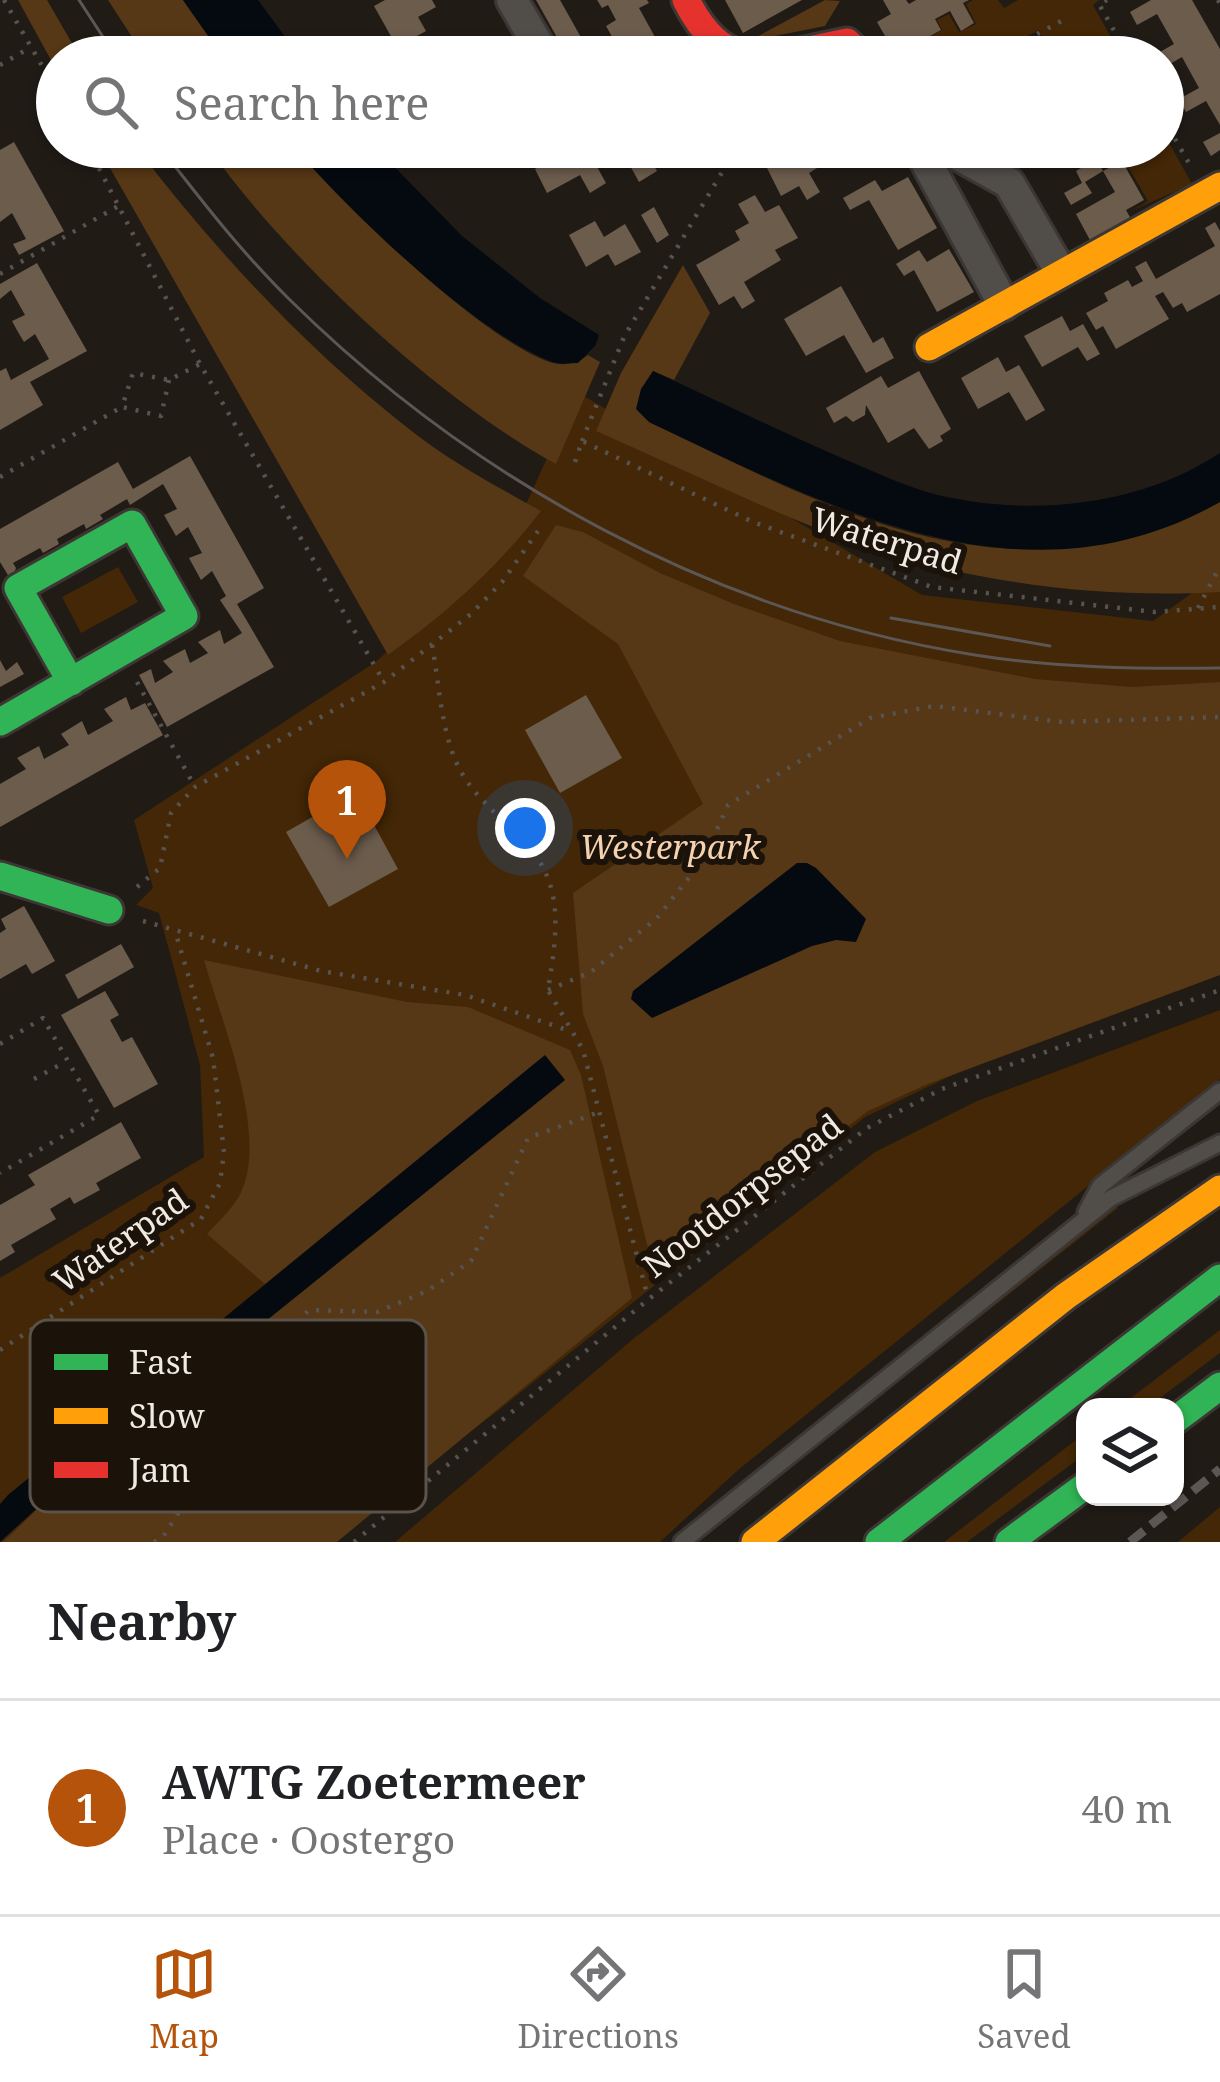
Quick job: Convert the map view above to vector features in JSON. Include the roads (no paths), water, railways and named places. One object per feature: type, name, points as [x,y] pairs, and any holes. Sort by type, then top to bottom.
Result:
[{"type":"main road","points":[[686,0],[709,36]]},
{"type":"main road","points":[[929,347],[1213,189]]},
{"type":"main road","points":[[0,722],[71,682],[120,654],[184,616],[132,524],[18,588],[71,682]]},
{"type":"main road","points":[[0,876],[110,910]]},
{"type":"main road","points":[[1066,1296],[1220,1154]]},
{"type":"main road","points":[[754,1542],[1066,1296],[1220,1189]]},
{"type":"main road","points":[[879,1542],[1220,1278]]},
{"type":"main road","points":[[1184,1413],[1220,1386]]},
{"type":"main road","points":[[1009,1542],[1076,1493]]},
{"type":"street","points":[[512,0],[533,36]]},
{"type":"street","points":[[930,168],[1004,304]]},
{"type":"street","points":[[982,168],[1009,183],[1060,271]]},
{"type":"lane","points":[[1080,1222],[1100,1186],[1220,1091]]},
{"type":"lane","points":[[682,1542],[1111,1198],[1220,1143]]},
{"type":"tram line","points":[[79,0],[102,36]]},
{"type":"tram line","points":[[176,168],[255,264],[362,366],[520,481],[693,573],[785,608],[879,635],[975,655],[1128,668],[1220,668]]},
{"type":"tram line","points":[[891,618],[1050,646]]},
{"type":"railway","points":[[1130,1542],[1220,1469]]},
{"type":"place","name":"AWTG Zoetermeer","points":[[347,859]]},
{"type":"park label","name":"Westerpark","points":[[670,846]]}]
